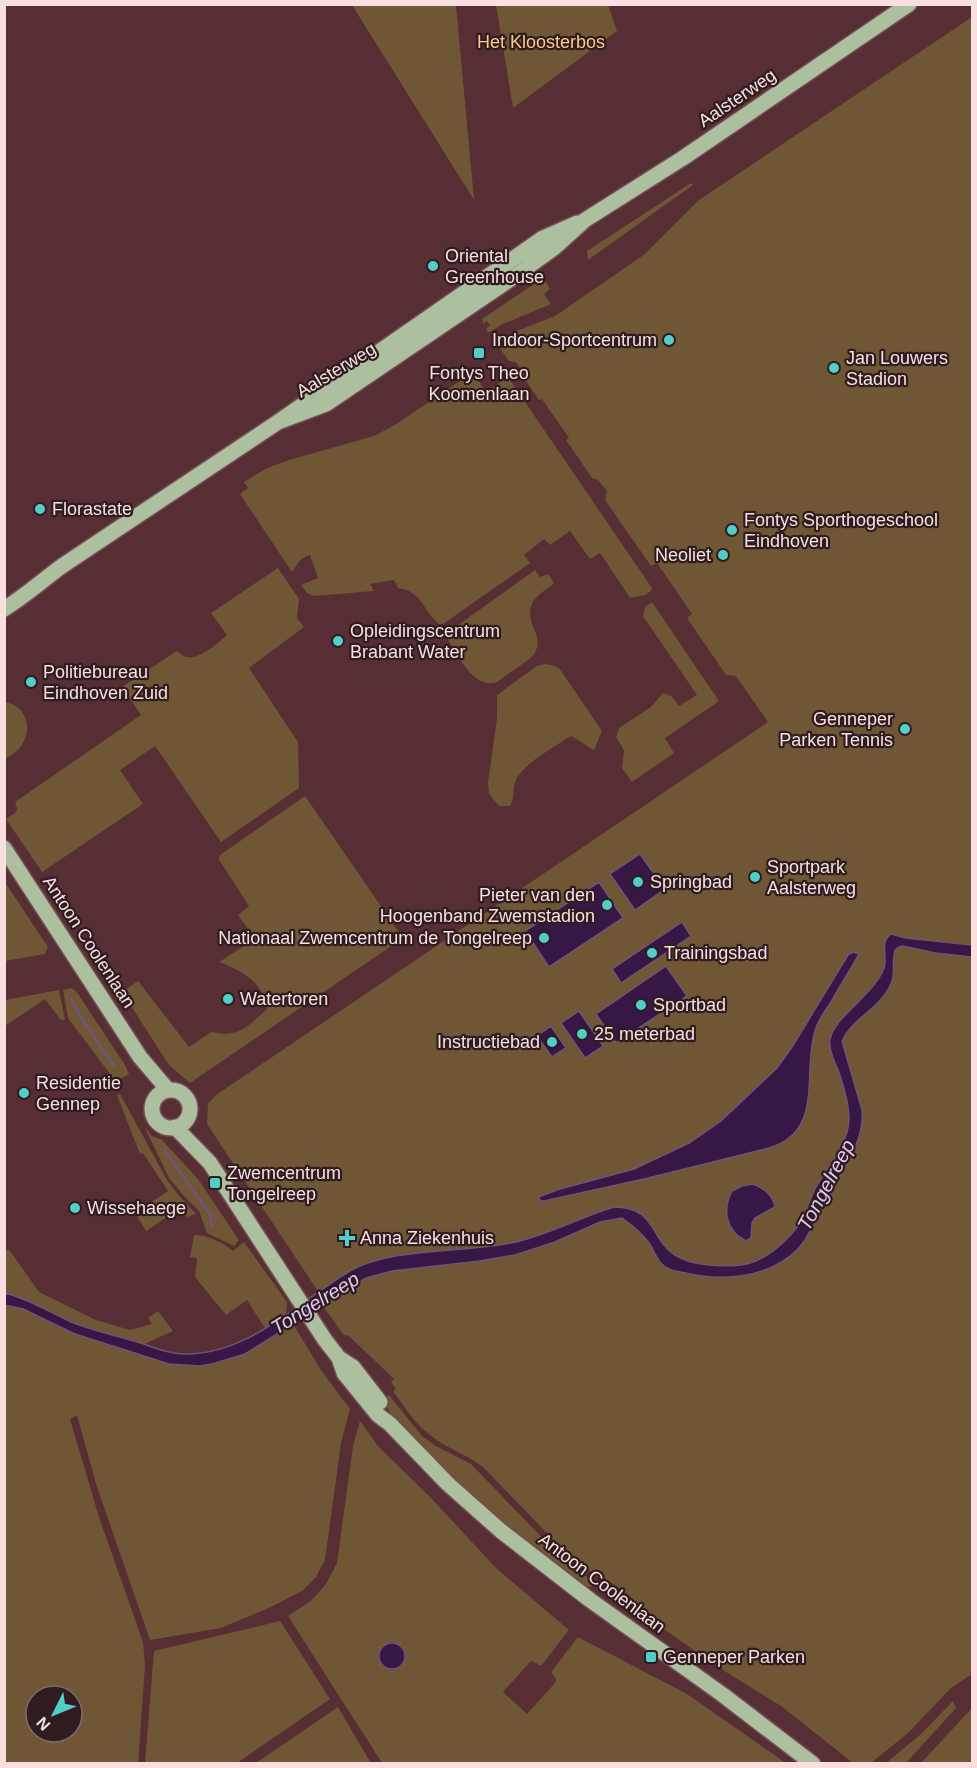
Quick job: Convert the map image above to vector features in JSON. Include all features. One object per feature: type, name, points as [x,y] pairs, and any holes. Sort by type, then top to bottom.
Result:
[{"type":"main road","name":"Aalsterweg","points":[[4,623],[21,599],[62,566],[278,422],[326,404],[518,274],[554,248],[585,220],[683,158],[909,4]]},
{"type":"main road","name":"Aalsterweg","points":[[4,609],[21,599]]},
{"type":"main road","name":"Antoon Coolenlaan","points":[[4,848],[162,1093]]},
{"type":"main road","points":[[177,1090],[187,1098],[190,1107],[188,1118],[175,1127],[164,1126],[154,1119],[152,1107],[162,1093],[177,1090]]},
{"type":"main road","name":"Antoon Coolenlaan","points":[[188,1118],[210,1163]]},
{"type":"main road","name":"Antoon Coolenlaan","points":[[175,1127],[210,1163],[310,1318],[339,1358],[344,1374],[378,1415],[390,1424],[448,1484],[501,1531],[590,1600],[809,1760],[821,1764]]},
{"type":"green space","points":[[352,5],[456,5],[474,200]]},
{"type":"green space","name":"Het Kloosterbos","points":[[496,5],[608,5],[617,31],[513,108]]},
{"type":"green space","name":"Sportpark Aalsterweg","points":[[972,17],[972,1674],[951,1688],[908,1733],[871,1763],[853,1763],[781,1706],[718,1667],[655,1623],[629,1595],[604,1578],[602,1580],[569,1556],[483,1467],[436,1440],[419,1426],[393,1391],[396,1389],[391,1382],[394,1379],[349,1336],[344,1335],[322,1305],[325,1302],[207,1124],[208,1104],[216,1095],[768,722],[736,676],[726,675],[687,618],[692,614],[657,563],[651,566],[605,500],[607,491],[598,480],[592,478],[566,440],[569,438],[542,399],[539,400],[516,362],[509,361],[495,342],[555,316],[645,254],[699,200]]},
{"type":"green space","points":[[691,183],[693,185],[588,260],[587,251]]},
{"type":"green space","points":[[543,278],[550,289],[544,294],[551,304],[503,324],[488,333],[486,329],[490,325],[487,321],[483,324],[482,319]]},
{"type":"green space","points":[[473,372],[486,392],[508,377],[652,588],[651,591],[645,595],[630,598],[600,553],[590,559],[570,531],[550,545],[544,539],[524,555],[530,563],[443,624],[433,619],[413,593],[398,588],[394,580],[370,584],[374,591],[314,596],[307,593],[301,585],[318,578],[310,555],[301,560],[292,572],[240,494],[248,488],[244,482],[267,468],[289,460],[374,436],[395,425]]},
{"type":"green space","points":[[278,568],[299,599],[297,618],[304,627],[249,668],[298,742],[299,788],[221,842],[155,746],[120,770],[143,804],[42,872],[6,819],[15,813],[17,809],[15,802],[141,715],[122,687],[177,651],[185,657],[191,657],[214,646],[227,635],[211,613]]},
{"type":"green space","points":[[535,570],[540,577],[548,574],[554,583],[537,596],[530,610],[538,642],[536,649],[532,657],[497,682],[481,681],[461,662],[447,638],[447,633]]},
{"type":"green space","points":[[652,602],[719,701],[665,738],[674,753],[632,782],[622,768],[624,750],[616,737],[619,728],[651,707],[663,693],[671,696],[679,706],[697,695],[643,616],[645,607]]},
{"type":"green space","points":[[544,664],[559,668],[602,731],[594,750],[571,736],[539,756],[518,776],[510,806],[499,806],[489,794],[488,782],[497,718],[497,695],[537,666]]},
{"type":"green space","points":[[5,702],[22,712],[27,729],[21,746],[5,758]]},
{"type":"green space","points":[[305,796],[403,938],[190,1083],[169,1065],[122,992],[138,981],[189,1047],[211,1032],[229,1033],[242,1030],[267,1009],[257,985],[236,969],[219,962],[255,939],[238,915],[249,906],[218,858]]},
{"type":"green space","points":[[5,882],[48,947],[45,954],[5,961]]},
{"type":"green space","points":[[71,988],[76,991],[125,1065],[129,1074],[116,1082],[68,1018],[63,990]]},
{"type":"green space","points":[[59,990],[65,1020],[61,1020],[45,999],[5,1026],[5,1000]]},
{"type":"green space","points":[[120,1094],[167,1180],[196,1214],[187,1217],[181,1208],[146,1231],[135,1213],[168,1191],[143,1153],[140,1154],[117,1095]]},
{"type":"green space","points":[[144,1126],[152,1136],[162,1140],[198,1179],[239,1240],[234,1246],[207,1233],[199,1211],[169,1178]]},
{"type":"green space","points":[[194,1235],[215,1240],[233,1251],[244,1242],[287,1302],[286,1314],[265,1328],[247,1300],[226,1315],[195,1277],[197,1258],[190,1257]]},
{"type":"green space","points":[[5,1250],[9,1250],[39,1292],[96,1320],[130,1330],[152,1324],[148,1318],[158,1311],[173,1331],[144,1344],[77,1324],[5,1293]]},
{"type":"green space","points":[[5,1305],[23,1309],[75,1334],[169,1364],[200,1366],[228,1360],[245,1354],[293,1324],[323,1373],[350,1409],[341,1443],[325,1560],[316,1577],[302,1591],[221,1628],[150,1640],[96,1484],[77,1415],[70,1419],[99,1517],[143,1642],[145,1666],[138,1763],[5,1764]]},
{"type":"green space","points":[[389,1395],[422,1436],[471,1464],[554,1550],[575,1569],[598,1584],[585,1587],[534,1551],[442,1469],[398,1424],[382,1400]]},
{"type":"green space","points":[[360,1421],[378,1446],[432,1499],[496,1568],[569,1630],[541,1666],[530,1662],[503,1692],[527,1714],[555,1683],[556,1679],[551,1672],[578,1637],[687,1694],[786,1763],[382,1763],[288,1616],[311,1601],[326,1584],[337,1563],[353,1446]]},
{"type":"green space","points":[[280,1621],[330,1699],[237,1763],[145,1763],[154,1651]]},
{"type":"green space","points":[[953,1701],[956,1708],[906,1763],[886,1763],[921,1734]]},
{"type":"green space","points":[[338,1707],[371,1763],[256,1763]]},
{"type":"green space","points":[[972,1708],[972,1763],[921,1763]]},
{"type":"water","name":"Springbad","points":[[640,854],[665,889],[635,910],[610,874]]},
{"type":"water","points":[[599,882],[623,918],[549,967],[525,931]]},
{"type":"water","name":"Trainingsbad","points":[[682,922],[691,936],[621,983],[612,969]]},
{"type":"water","name":"Tongelreep","points":[[891,934],[906,938],[972,945],[972,957],[898,947],[894,956],[893,978],[889,988],[884,996],[846,1033],[842,1041],[862,1110],[862,1122],[856,1145],[803,1243],[786,1259],[760,1272],[715,1277],[675,1271],[662,1264],[646,1239],[622,1218],[600,1222],[555,1242],[515,1255],[392,1271],[366,1278],[245,1354],[200,1366],[169,1364],[75,1334],[23,1309],[5,1305],[5,1293],[97,1331],[174,1353],[208,1352],[231,1346],[252,1336],[331,1283],[367,1263],[407,1254],[511,1243],[614,1207],[628,1208],[646,1218],[667,1249],[682,1259],[698,1264],[725,1266],[759,1260],[776,1249],[797,1227],[816,1187],[845,1138],[849,1119],[848,1103],[832,1054],[830,1039],[839,1022],[879,978],[885,963],[885,941]]},
{"type":"water","points":[[853,952],[859,954],[816,1027],[805,1114],[798,1129],[787,1140],[769,1148],[644,1179],[541,1201],[538,1197],[560,1189],[634,1169],[689,1143],[721,1121],[777,1068],[848,955]]},
{"type":"water","name":"Sportbad","points":[[666,966],[687,996],[616,1043],[596,1014]]},
{"type":"water","name":"25 meterbad","points":[[579,1011],[603,1046],[585,1058],[561,1023]]},
{"type":"water","name":"Instructiebad","points":[[551,1026],[566,1048],[552,1057],[537,1036]]},
{"type":"water","points":[[753,1184],[767,1193],[775,1207],[755,1218],[752,1223],[751,1238],[746,1241],[739,1237],[730,1226],[727,1205],[732,1191]]},
{"type":"water","points":[[392,1643],[401,1647],[405,1656],[401,1665],[392,1669],[383,1665],[379,1656],[383,1647]]},
{"type":"waterway","points":[[71,999],[114,1066]]},
{"type":"waterway","points":[[164,1150],[211,1216],[212,1226]]},
{"type":"place","name":"Oriental Greenhouse","points":[[433,266]]},
{"type":"place","name":"Indoor-Sportcentrum","points":[[669,340]]},
{"type":"place","name":"Fontys Theo Koomenlaan","points":[[479,353]]},
{"type":"place","name":"Jan Louwers Stadion","points":[[834,368]]},
{"type":"place","name":"Florastate","points":[[40,509]]},
{"type":"place","name":"Fontys Sporthogeschool Eindhoven","points":[[732,530]]},
{"type":"place","name":"Neoliet","points":[[723,555]]},
{"type":"place","name":"Opleidingscentrum Brabant Water","points":[[338,641]]},
{"type":"place","name":"Politiebureau Eindhoven Zuid","points":[[31,682]]},
{"type":"place","name":"Genneper Parken Tennis","points":[[905,729]]},
{"type":"place","name":"Sportpark Aalsterweg","points":[[755,877]]},
{"type":"place","name":"Springbad","points":[[638,882]]},
{"type":"place","name":"Pieter van den Hoogenband Zwemstadion","points":[[607,905]]},
{"type":"place","name":"Nationaal Zwemcentrum de Tongelreep","points":[[544,938]]},
{"type":"place","name":"Trainingsbad","points":[[652,953]]},
{"type":"place","name":"Watertoren","points":[[228,999]]},
{"type":"place","name":"Sportbad","points":[[641,1005]]},
{"type":"place","name":"25 meterbad","points":[[582,1034]]},
{"type":"place","name":"Instructiebad","points":[[552,1042]]},
{"type":"place","name":"Residentie Gennep","points":[[24,1093]]},
{"type":"place","name":"Zwemcentrum Tongelreep","points":[[215,1183]]},
{"type":"place","name":"Wissehaege","points":[[75,1208]]},
{"type":"place","name":"Anna Ziekenhuis","points":[[347,1238]]},
{"type":"place","name":"Genneper Parken","points":[[651,1657]]}]
